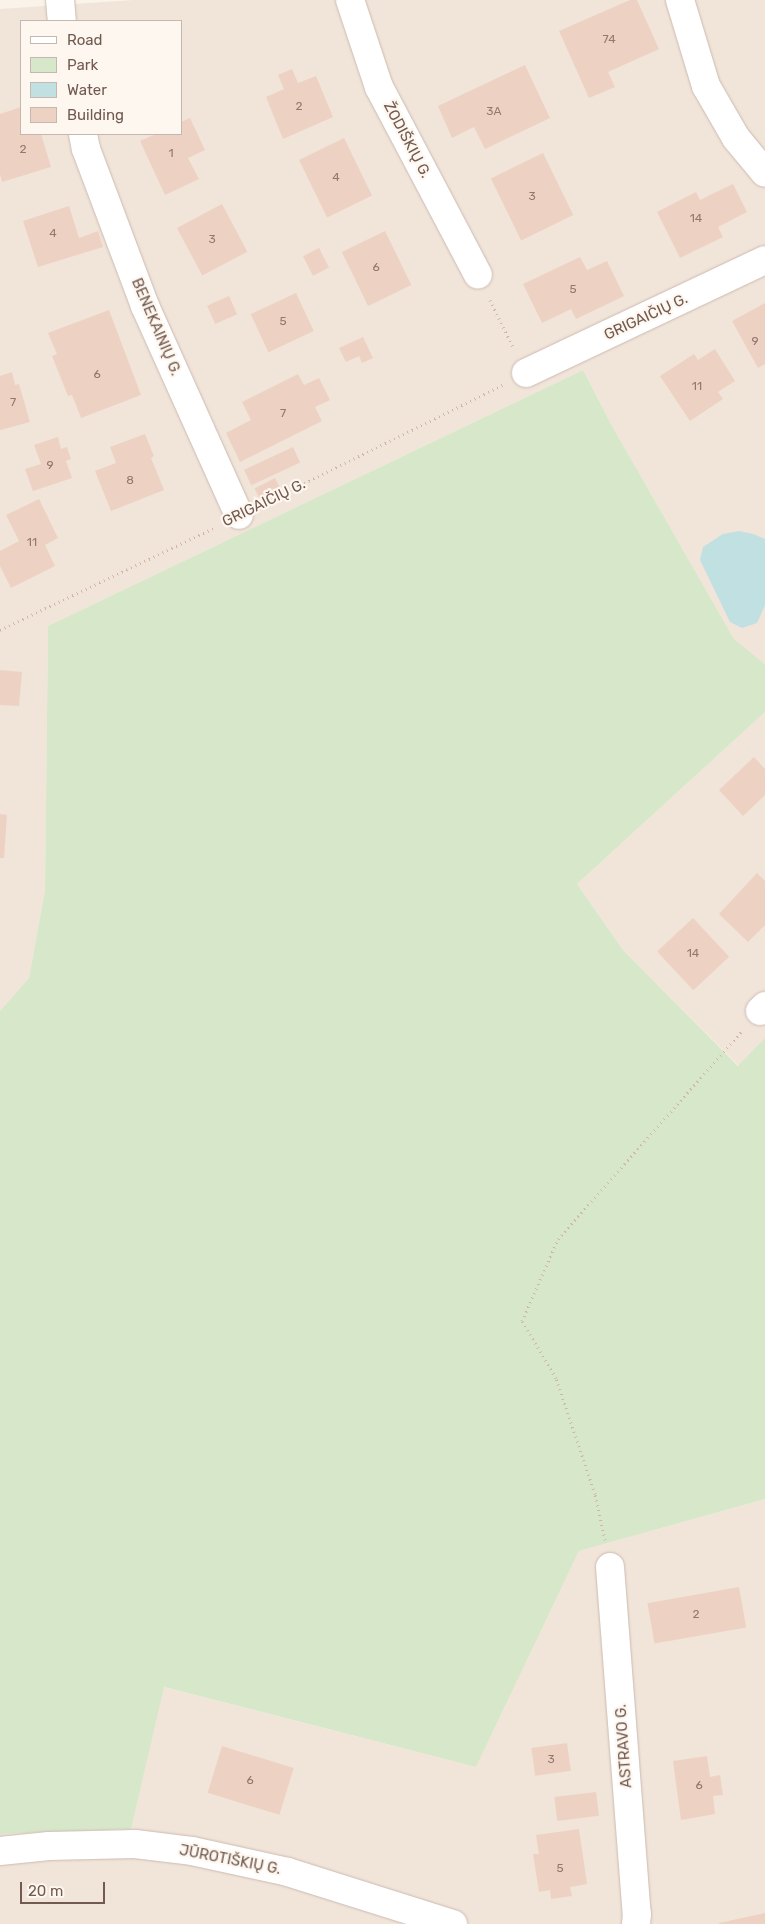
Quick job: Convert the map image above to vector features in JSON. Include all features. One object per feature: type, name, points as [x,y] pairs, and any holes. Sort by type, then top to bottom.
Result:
[{"type":"street","points":[[60,0],[62,20]]},
{"type":"street","name":"ŽODIŠKIŲ G.","points":[[350,0],[379,87],[478,275]]},
{"type":"street","points":[[680,0],[706,86],[736,138],[765,173]]},
{"type":"street","name":"BENEKAINIŲ G.","points":[[83,135],[86,149],[145,306],[240,515]]},
{"type":"street","name":"GRIGAIČIŲ G.","points":[[526,373],[765,260]]},
{"type":"street","name":"ASTRAVO G.","points":[[610,1567],[637,1914],[636,1924]]},
{"type":"street","name":"JŪROTIŠKIŲ G.","points":[[0,1851],[49,1846],[135,1844],[192,1851],[288,1872],[452,1924]]},
{"type":"path","points":[[478,275],[526,373]]},
{"type":"path","name":"GRIGAIČIŲ G.","points":[[0,630],[240,515],[526,373]]},
{"type":"path","points":[[610,1567],[595,1494],[556,1378],[522,1321],[558,1239],[763,1008]]},
{"type":"shaded area","points":[[134,0],[765,0],[765,664],[734,639],[612,426],[583,370],[48,626],[45,890],[29,978],[0,1011],[0,9]]},
{"type":"shaded area","points":[[765,712],[765,1038],[739,1066],[623,950],[577,884]]},
{"type":"shaded area","points":[[765,1499],[765,1924],[0,1924],[0,1834],[131,1829],[163,1687],[476,1767],[579,1551]]},
{"type":"green space","points":[[583,370],[612,426],[734,639],[765,664],[765,712],[577,884],[623,950],[738,1066],[765,1038],[765,1499],[579,1551],[476,1767],[164,1687],[131,1829],[0,1834],[0,1011],[29,978],[45,890],[48,626]]},
{"type":"water","points":[[739,531],[765,539],[765,605],[757,623],[742,628],[730,622],[700,560],[703,547],[723,534]]},
{"type":"building","points":[[630,0],[637,0],[659,49],[608,72],[615,87],[589,98],[559,31]]},
{"type":"building","points":[[525,65],[550,118],[485,149],[474,127],[452,138],[438,106]]},
{"type":"building","points":[[292,69],[298,83],[316,76],[333,117],[283,139],[266,97],[284,89],[278,75]]},
{"type":"building","points":[[20,107],[20,135],[41,135],[51,167],[2,182],[0,174],[0,114]]},
{"type":"building","points":[[190,118],[205,150],[188,158],[199,179],[165,195],[140,141],[154,135],[182,135],[182,122]]},
{"type":"building","points":[[344,138],[372,196],[327,217],[299,160]]},
{"type":"building","points":[[543,153],[573,215],[521,240],[491,178]]},
{"type":"building","points":[[733,184],[747,212],[718,227],[723,237],[680,258],[657,212],[696,192],[700,200]]},
{"type":"building","points":[[222,204],[247,252],[202,276],[177,228]]},
{"type":"building","points":[[69,206],[79,238],[98,231],[103,247],[38,267],[23,221]]},
{"type":"building","points":[[385,231],[411,285],[368,306],[342,252]]},
{"type":"building","points":[[319,248],[329,268],[313,276],[303,256]]},
{"type":"building","points":[[580,257],[587,270],[607,261],[624,296],[576,319],[571,309],[542,323],[523,284]]},
{"type":"building","points":[[296,293],[314,331],[268,352],[251,314]]},
{"type":"building","points":[[229,296],[237,314],[215,324],[207,306]]},
{"type":"building","points":[[765,303],[765,364],[758,368],[732,321]]},
{"type":"building","points":[[109,310],[141,395],[81,418],[72,395],[68,396],[52,356],[57,354],[48,333]]},
{"type":"building","points":[[363,337],[373,358],[362,363],[359,356],[346,362],[339,348]]},
{"type":"building","points":[[715,349],[735,381],[718,392],[723,399],[690,421],[660,376],[694,354],[698,360]]},
{"type":"building","points":[[12,372],[15,385],[19,384],[30,422],[0,430],[0,376]]},
{"type":"building","points":[[298,374],[304,385],[319,378],[330,400],[315,407],[322,421],[240,462],[226,433],[251,420],[242,402]]},
{"type":"building","points":[[145,434],[154,456],[151,458],[164,490],[111,511],[95,471],[116,463],[110,447]]},
{"type":"building","points":[[58,437],[61,449],[67,447],[71,459],[66,461],[72,478],[33,491],[25,469],[41,464],[34,445]]},
{"type":"building","points":[[293,447],[300,462],[251,485],[244,470]]},
{"type":"building","points":[[275,478],[281,490],[260,500],[255,488]]},
{"type":"building","points":[[39,499],[58,538],[45,545],[55,566],[11,588],[0,566],[0,551],[19,541],[6,515]]},
{"type":"building","points":[[0,670],[22,672],[19,706],[0,705]]},
{"type":"building","points":[[754,757],[765,769],[765,795],[743,816],[719,790]]},
{"type":"building","points":[[0,814],[7,815],[4,858],[0,858]]},
{"type":"building","points":[[757,873],[765,881],[765,925],[748,942],[719,914]]},
{"type":"building","points":[[693,918],[729,957],[693,990],[657,951]]},
{"type":"building","points":[[739,1587],[746,1627],[655,1644],[647,1603]]},
{"type":"building","points":[[567,1743],[571,1771],[535,1776],[531,1748]]},
{"type":"building","points":[[222,1746],[294,1768],[279,1815],[208,1793]]},
{"type":"building","points":[[707,1756],[710,1777],[720,1775],[723,1795],[713,1796],[715,1814],[681,1820],[673,1761]]},
{"type":"building","points":[[596,1792],[599,1816],[557,1821],[554,1797]]},
{"type":"building","points":[[579,1829],[587,1884],[570,1887],[572,1896],[551,1899],[550,1890],[539,1892],[533,1854],[539,1854],[536,1835]]},
{"type":"building","points":[[765,1913],[765,1924],[719,1924],[719,1923]]}]
